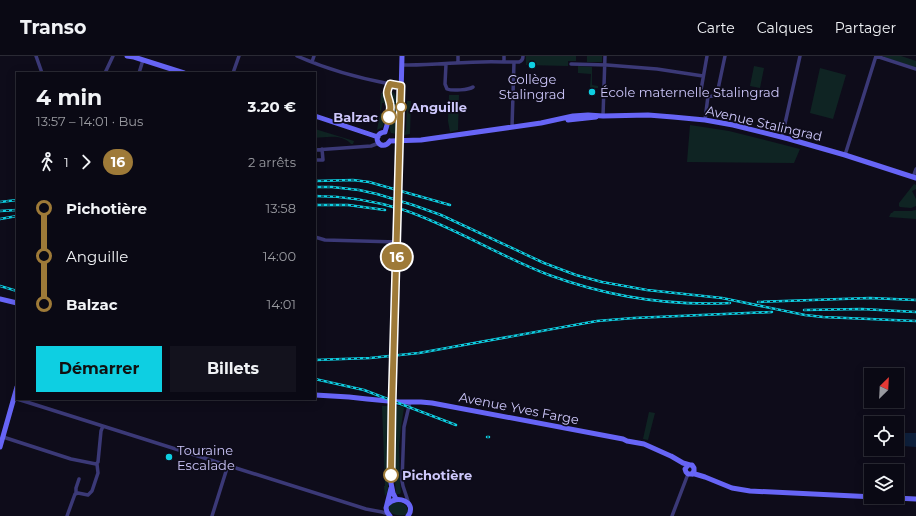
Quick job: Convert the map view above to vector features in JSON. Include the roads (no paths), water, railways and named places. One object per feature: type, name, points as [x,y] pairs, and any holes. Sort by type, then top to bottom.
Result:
[{"type":"street","points":[[36,56],[42,72]]},
{"type":"street","points":[[105,72],[113,56]]},
{"type":"street","points":[[127,56],[133,56],[181,72]]},
{"type":"street","points":[[233,72],[239,56]]},
{"type":"street","points":[[296,56],[355,76],[401,86]]},
{"type":"street","points":[[312,62],[314,56]]},
{"type":"street","points":[[388,515],[386,508],[391,483],[402,56]]},
{"type":"street","points":[[458,56],[458,63]]},
{"type":"street","points":[[504,56],[504,62]]},
{"type":"street","points":[[402,65],[423,66],[483,61],[514,62],[522,61],[523,56]]},
{"type":"street","points":[[602,116],[605,56]]},
{"type":"street","points":[[707,56],[701,90],[702,93],[708,96],[715,96],[717,94],[724,56]]},
{"type":"street","points":[[782,137],[800,56]]},
{"type":"street","points":[[845,155],[876,56],[916,69]]},
{"type":"street","points":[[139,72],[143,60]]},
{"type":"street","points":[[512,127],[514,62]]},
{"type":"street","points":[[446,64],[445,84],[447,88],[450,90],[456,90],[470,89],[473,87]]},
{"type":"street","points":[[571,64],[657,69],[704,76]]},
{"type":"street","points":[[385,132],[390,110],[390,103],[387,94],[390,84]]},
{"type":"street","points":[[705,120],[708,96]]},
{"type":"street","name":"Avenue Stalingrad","points":[[390,141],[421,140],[559,120],[602,116],[648,115],[705,120],[732,125],[782,137],[845,155],[914,178]]},
{"type":"street","points":[[316,116],[378,137]]},
{"type":"street","points":[[378,137],[381,133],[385,132]]},
{"type":"street","points":[[316,150],[371,146],[379,143],[386,145],[390,141],[390,136],[385,132]]},
{"type":"street","points":[[378,137],[379,143]]},
{"type":"street","points":[[316,160],[323,160],[322,149]]},
{"type":"street","points":[[914,178],[916,169]]},
{"type":"street","points":[[316,237],[325,240],[397,242]]},
{"type":"street","points":[[0,299],[16,303]]},
{"type":"street","points":[[0,447],[16,391]]},
{"type":"street","name":"Avenue Yves Farge","points":[[316,395],[441,404],[648,443],[692,466],[698,472],[710,479]]},
{"type":"street","points":[[20,400],[388,515]]},
{"type":"street","points":[[377,511],[381,510],[392,500],[397,499],[402,494],[404,427],[410,402]]},
{"type":"street","points":[[76,494],[87,495],[91,493],[98,473],[97,464],[103,426]]},
{"type":"street","points":[[3,437],[71,459],[97,464]]},
{"type":"street","name":"Avenue Yves Farge","points":[[680,461],[688,472],[726,486],[750,492],[916,499]]},
{"type":"street","points":[[212,516],[228,466]]},
{"type":"street","points":[[672,516],[688,472],[687,466],[692,466],[694,471],[688,472]]},
{"type":"street","points":[[67,516],[73,498],[76,494],[79,479]]},
{"type":"street","points":[[391,483],[393,493],[397,499],[409,504]]},
{"type":"street","points":[[403,486],[411,506],[408,516]]},
{"type":"street","points":[[372,510],[377,516]]},
{"type":"water","points":[[904,433],[916,433],[916,447],[904,446]]},
{"type":"railway","points":[[316,181],[353,180],[369,182],[450,205]]},
{"type":"railway","points":[[316,187],[359,190],[413,205],[441,215],[544,263],[576,275],[602,282],[647,290],[722,298],[805,315],[916,321]]},
{"type":"railway","points":[[316,196],[360,200],[404,210],[441,225],[549,275],[593,289],[661,301],[707,304],[730,303]]},
{"type":"railway","points":[[0,202],[16,200]]},
{"type":"railway","points":[[316,205],[348,205],[385,210]]},
{"type":"railway","points":[[0,211],[16,210]]},
{"type":"railway","points":[[0,219],[16,216]]},
{"type":"railway","points":[[0,286],[16,291]]},
{"type":"railway","points":[[758,302],[870,298],[916,300]]},
{"type":"railway","points":[[804,310],[862,309],[916,312]]},
{"type":"railway","points":[[316,360],[370,358],[419,353],[597,321],[772,312]]},
{"type":"railway","points":[[316,379],[364,390],[456,425]]},
{"type":"place","name":"Collège Stalingrad","points":[[532,65]]},
{"type":"place","name":"École maternelle Stalingrad","points":[[592,92]]},
{"type":"place","name":"Anguille","points":[[401,107]]},
{"type":"place","name":"Balzac","points":[[389,117]]},
{"type":"place","name":"Touraine Escalade","points":[[169,457]]},
{"type":"place","name":"Pichotière","points":[[391,475]]}]
